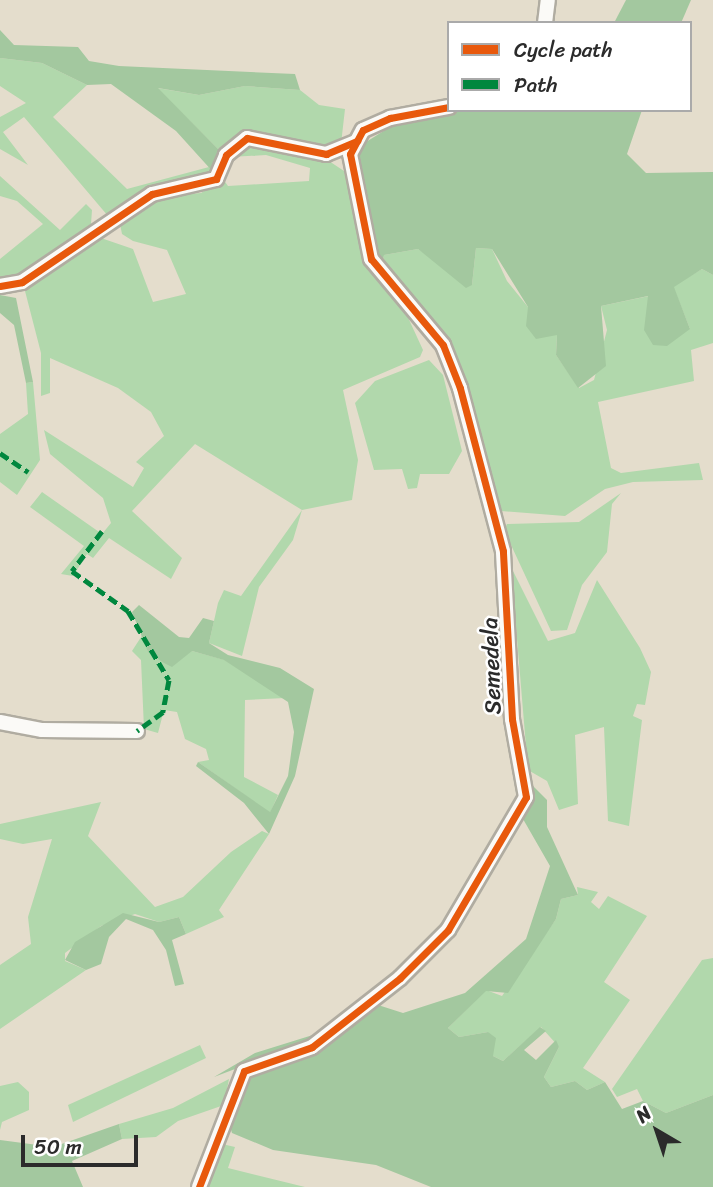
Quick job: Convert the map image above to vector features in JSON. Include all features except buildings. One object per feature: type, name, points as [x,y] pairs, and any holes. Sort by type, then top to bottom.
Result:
[{"type":"street","points":[[545,21],[548,0]]},
{"type":"street","points":[[0,286],[22,282],[152,194],[216,180],[226,155],[247,138],[327,153],[357,141],[363,130],[390,118],[447,107]]},
{"type":"street","name":"Semedela","points":[[199,1187],[244,1071],[312,1047],[400,978],[448,930],[526,797],[512,719],[508,591],[494,514],[453,365],[371,259],[350,154],[357,141]]},
{"type":"street","points":[[0,722],[43,730],[137,731]]},
{"type":"green space","points":[[626,0],[691,0],[682,21],[615,21]]},
{"type":"green space","points":[[0,30],[14,45],[78,47],[89,61],[119,66],[295,74],[300,90],[245,86],[199,95],[158,88],[220,151],[214,173],[176,131],[111,84],[87,85],[42,63],[0,58]]},
{"type":"green space","points":[[0,58],[42,63],[87,85],[53,117],[127,189],[209,167],[214,173],[150,191],[108,216],[24,117],[3,132],[28,165],[0,149],[0,117],[26,103],[0,86]]},
{"type":"green space","points":[[245,86],[300,90],[319,105],[345,109],[341,144],[296,146],[245,132],[220,151],[157,88],[199,95]]},
{"type":"green space","points":[[447,112],[641,112],[627,154],[646,173],[713,172],[713,275],[702,269],[674,287],[690,329],[667,346],[653,345],[644,330],[648,296],[601,306],[606,366],[578,388],[556,355],[557,335],[536,339],[526,326],[528,307],[492,249],[476,248],[472,285],[466,288],[418,249],[384,255],[382,266],[371,246],[358,147],[398,122]]},
{"type":"green space","points":[[247,141],[323,157],[344,171],[361,244],[399,298],[423,350],[420,357],[343,390],[358,460],[352,500],[302,510],[195,444],[132,511],[182,558],[171,579],[109,538],[93,558],[87,554],[73,576],[61,574],[84,546],[30,507],[42,492],[102,534],[111,523],[103,498],[50,454],[44,430],[133,487],[144,468],[136,462],[164,436],[151,412],[118,388],[50,358],[50,393],[41,396],[41,353],[25,291],[30,279],[98,237],[133,249],[153,302],[186,294],[167,250],[133,241],[122,234],[119,219],[163,196],[201,193],[223,179],[228,186],[309,181],[310,168],[266,155],[230,157]]},
{"type":"green space","points":[[0,176],[60,230],[86,204],[92,210],[91,224],[77,238],[0,285],[0,259],[43,224],[17,201],[0,196]]},
{"type":"green space","points":[[476,248],[492,249],[507,281],[549,333],[557,335],[556,355],[579,388],[594,380],[607,330],[601,306],[649,296],[690,329],[673,286],[702,269],[713,275],[713,343],[691,350],[694,381],[598,402],[611,468],[621,473],[699,463],[703,480],[633,482],[605,489],[565,516],[501,511],[464,384],[382,266],[384,255],[418,249],[472,285]]},
{"type":"green space","points":[[0,295],[16,298],[33,382],[26,383],[14,325],[0,313]]},
{"type":"green space","points":[[429,360],[443,375],[462,451],[449,474],[420,474],[417,488],[408,489],[402,469],[374,470],[355,403],[375,381]]},
{"type":"green space","points":[[33,382],[40,460],[17,495],[0,482],[0,434],[28,414],[26,383]]},
{"type":"green space","points":[[621,493],[612,504],[607,552],[582,585],[567,630],[551,631],[504,530],[507,524],[579,522]]},
{"type":"green space","points":[[302,510],[293,540],[259,587],[242,656],[209,643],[218,603],[224,590],[241,596]]},
{"type":"green space","points":[[511,567],[548,641],[575,633],[597,580],[640,648],[651,672],[645,705],[637,704],[633,716],[642,720],[629,826],[608,821],[604,727],[575,735],[578,804],[559,810],[547,781],[528,770]]},
{"type":"green space","points":[[139,605],[179,637],[189,638],[203,618],[214,621],[209,643],[228,655],[280,668],[314,689],[295,776],[269,834],[244,803],[196,766],[198,762],[270,812],[288,776],[294,732],[288,702],[224,660],[192,651],[172,667],[164,663],[148,652],[132,612]]},
{"type":"green space","points":[[143,634],[148,652],[192,651],[225,660],[285,698],[245,700],[244,777],[278,795],[270,813],[198,762],[209,760],[206,749],[185,739],[177,712],[164,710],[158,733],[144,729],[141,660],[132,651]]},
{"type":"green space","points":[[530,783],[547,800],[547,827],[578,895],[561,899],[556,919],[508,993],[486,991],[448,1028],[459,1037],[488,1032],[496,1038],[493,1056],[503,1061],[540,1027],[546,1031],[524,1050],[536,1060],[556,1040],[559,1047],[544,1077],[551,1087],[575,1081],[587,1090],[605,1082],[622,1109],[643,1101],[666,1113],[713,1095],[713,1187],[431,1187],[376,1165],[273,1150],[232,1133],[228,1120],[247,1080],[262,1068],[318,1049],[378,1005],[403,1013],[465,993],[526,939],[550,866],[523,819],[532,799]]},
{"type":"green space","points":[[101,802],[88,836],[155,907],[183,897],[231,852],[262,831],[269,834],[219,910],[224,917],[186,934],[179,917],[159,922],[135,914],[101,926],[65,953],[65,961],[86,970],[0,1029],[0,965],[31,944],[28,917],[52,839],[23,844],[0,839],[0,824]]},
{"type":"green space","points":[[577,887],[598,892],[591,902],[599,909],[608,896],[647,916],[604,982],[630,1000],[583,1068],[605,1082],[587,1090],[575,1081],[551,1087],[544,1077],[559,1047],[541,1027],[503,1061],[493,1056],[488,1032],[459,1037],[448,1028],[486,990],[502,996],[556,919],[561,899],[578,895]]},
{"type":"green space","points":[[123,913],[159,922],[179,917],[186,934],[172,940],[184,984],[175,986],[166,950],[153,930],[126,919],[109,937],[101,964],[86,970],[65,960],[75,942]]},
{"type":"green space","points":[[713,958],[713,1095],[666,1113],[643,1101],[637,1089],[617,1097],[612,1089],[702,960]]},
{"type":"green space","points":[[363,997],[368,1001],[329,1033],[214,1077],[255,1053],[316,1034]]},
{"type":"green space","points":[[200,1045],[206,1058],[73,1122],[68,1105]]},
{"type":"green space","points":[[229,1079],[224,1105],[178,1121],[156,1137],[122,1139],[119,1124],[173,1108]]},
{"type":"green space","points":[[18,1082],[29,1092],[29,1110],[2,1122],[0,1130],[0,1086]]},
{"type":"green space","points":[[119,1124],[122,1139],[72,1161],[83,1187],[0,1187],[0,1140],[53,1147]]},
{"type":"green space","points":[[222,1144],[235,1147],[228,1168],[305,1187],[203,1187]]},
{"type":"marked path","points":[[0,453],[28,472]]},
{"type":"marked path","points":[[102,531],[72,571],[128,611],[169,680],[163,712],[137,731]]},
{"type":"cycle path","points":[[199,1187],[244,1071],[312,1047],[400,978],[448,930],[526,797],[512,719],[503,551],[460,388],[443,345],[371,259],[350,154],[363,130],[390,118],[447,107]]},
{"type":"cycle path","points":[[0,286],[22,282],[152,194],[216,179],[226,155],[247,138],[326,154],[357,141]]}]
